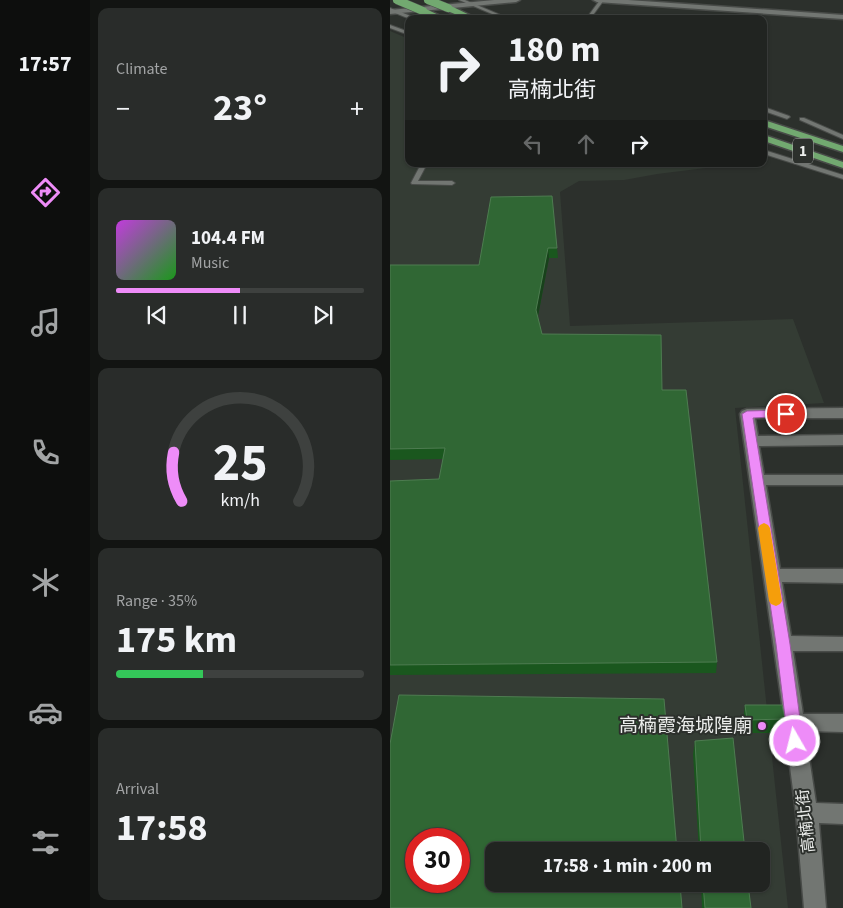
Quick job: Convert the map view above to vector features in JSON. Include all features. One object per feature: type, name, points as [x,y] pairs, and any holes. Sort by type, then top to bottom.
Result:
[{"type":"highway","points":[[396,0],[433,15]]},
{"type":"highway","points":[[428,0],[465,15]]},
{"type":"highway","name":"1","points":[[767,124],[843,148]]},
{"type":"highway","name":"1","points":[[767,139],[843,165]]},
{"type":"street","points":[[392,10],[468,2],[516,0]]},
{"type":"street","points":[[597,0],[843,17]]},
{"type":"street","points":[[652,0],[843,13]]},
{"type":"street","name":"高楠北街","points":[[815,908],[806,813],[792,722],[783,644],[747,414],[843,413]]},
{"type":"street","points":[[751,441],[843,440]]},
{"type":"street","points":[[756,480],[843,480]]},
{"type":"street","points":[[772,575],[843,576]]},
{"type":"street","points":[[783,644],[843,644]]},
{"type":"street","points":[[792,722],[843,723]]},
{"type":"street","points":[[806,813],[843,814]]},
{"type":"lane","points":[[591,15],[602,0]]},
{"type":"lane","points":[[468,2],[499,15]]},
{"type":"lane","points":[[392,10],[405,15]]},
{"type":"lane","points":[[390,26],[405,32]]},
{"type":"lane","points":[[767,110],[787,117]]},
{"type":"lane","points":[[802,119],[843,137]]},
{"type":"lane","points":[[767,153],[843,177]]},
{"type":"lane","points":[[422,167],[414,183],[452,183]]},
{"type":"shaded area","points":[[390,31],[405,37],[405,167],[714,167],[624,180],[579,181],[560,192],[570,326],[793,319],[824,403],[735,408],[788,908],[390,908]]},
{"type":"building","points":[[552,196],[557,248],[548,248],[536,310],[542,334],[661,335],[662,390],[686,390],[717,662],[390,665],[390,481],[439,479],[445,448],[390,449],[390,265],[479,265],[491,197]]},
{"type":"building","points":[[399,695],[664,699],[676,842],[485,842],[485,892],[681,892],[682,908],[390,908],[390,744]]},
{"type":"building","points":[[745,705],[782,705],[785,719],[747,720]]},
{"type":"building","points":[[733,738],[744,842],[701,842],[695,741]]},
{"type":"building","points":[[704,892],[749,892],[751,908],[705,908]]},
{"type":"slow traffic","points":[[764,528],[776,601]]},
{"type":"place","name":"高楠霞海城隍廟","points":[[762,726]]},
{"type":"route","points":[[786,414],[747,414],[783,644],[795,741]]}]
